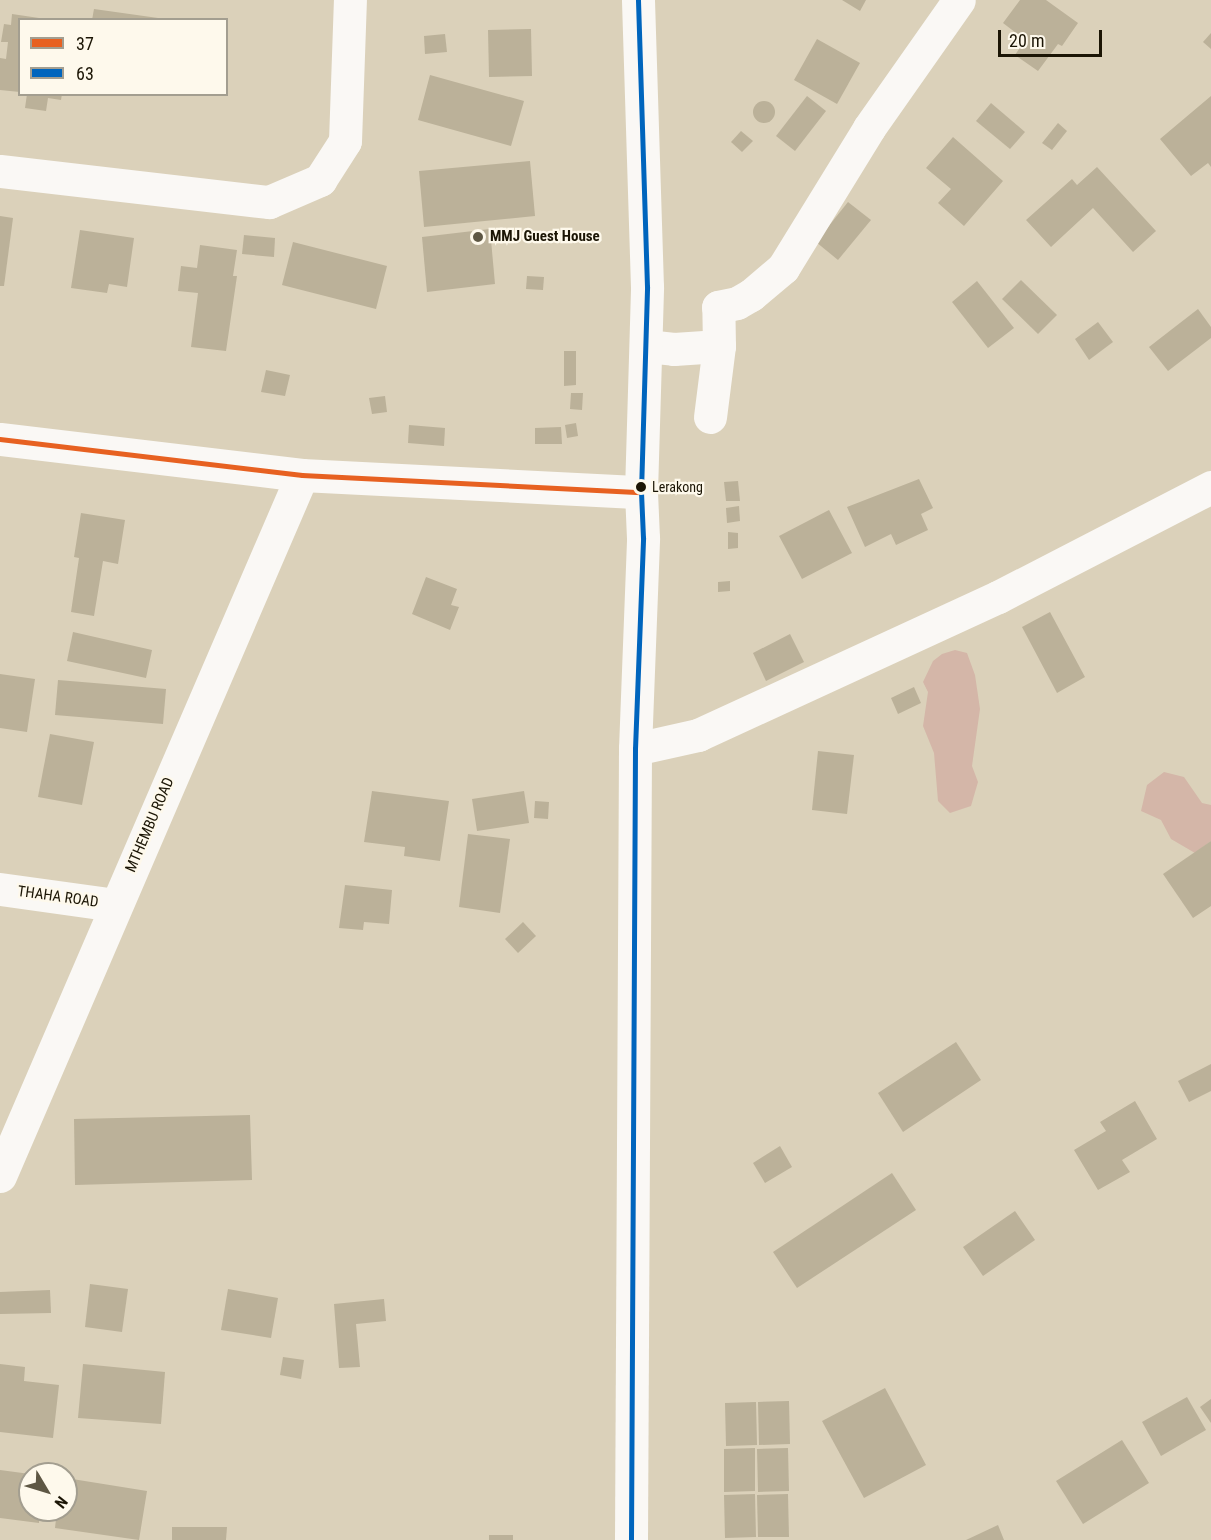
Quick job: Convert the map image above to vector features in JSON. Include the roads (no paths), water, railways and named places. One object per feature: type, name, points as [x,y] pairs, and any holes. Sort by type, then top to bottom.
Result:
[{"type":"street","points":[[0,171],[269,202],[320,180],[345,141],[350,0]]},
{"type":"street","points":[[631,1540],[635,749],[643,538],[641,492],[647,287],[638,0]]},
{"type":"street","points":[[710,417],[719,345],[718,307],[737,303],[751,295],[783,268],[869,128],[960,0]]},
{"type":"street","points":[[646,345],[674,349],[719,345]]},
{"type":"street","points":[[0,439],[302,475],[641,492]]},
{"type":"street","name":"MTHEMBU ROAD","points":[[0,1176],[302,475]]},
{"type":"street","points":[[635,749],[698,735],[998,597],[1211,488]]},
{"type":"street","name":"THAHA ROAD","points":[[0,889],[116,905]]},
{"type":"place","name":"MMJ Guest House","points":[[478,237]]},
{"type":"place","name":"Lerakong","points":[[641,487]]}]
